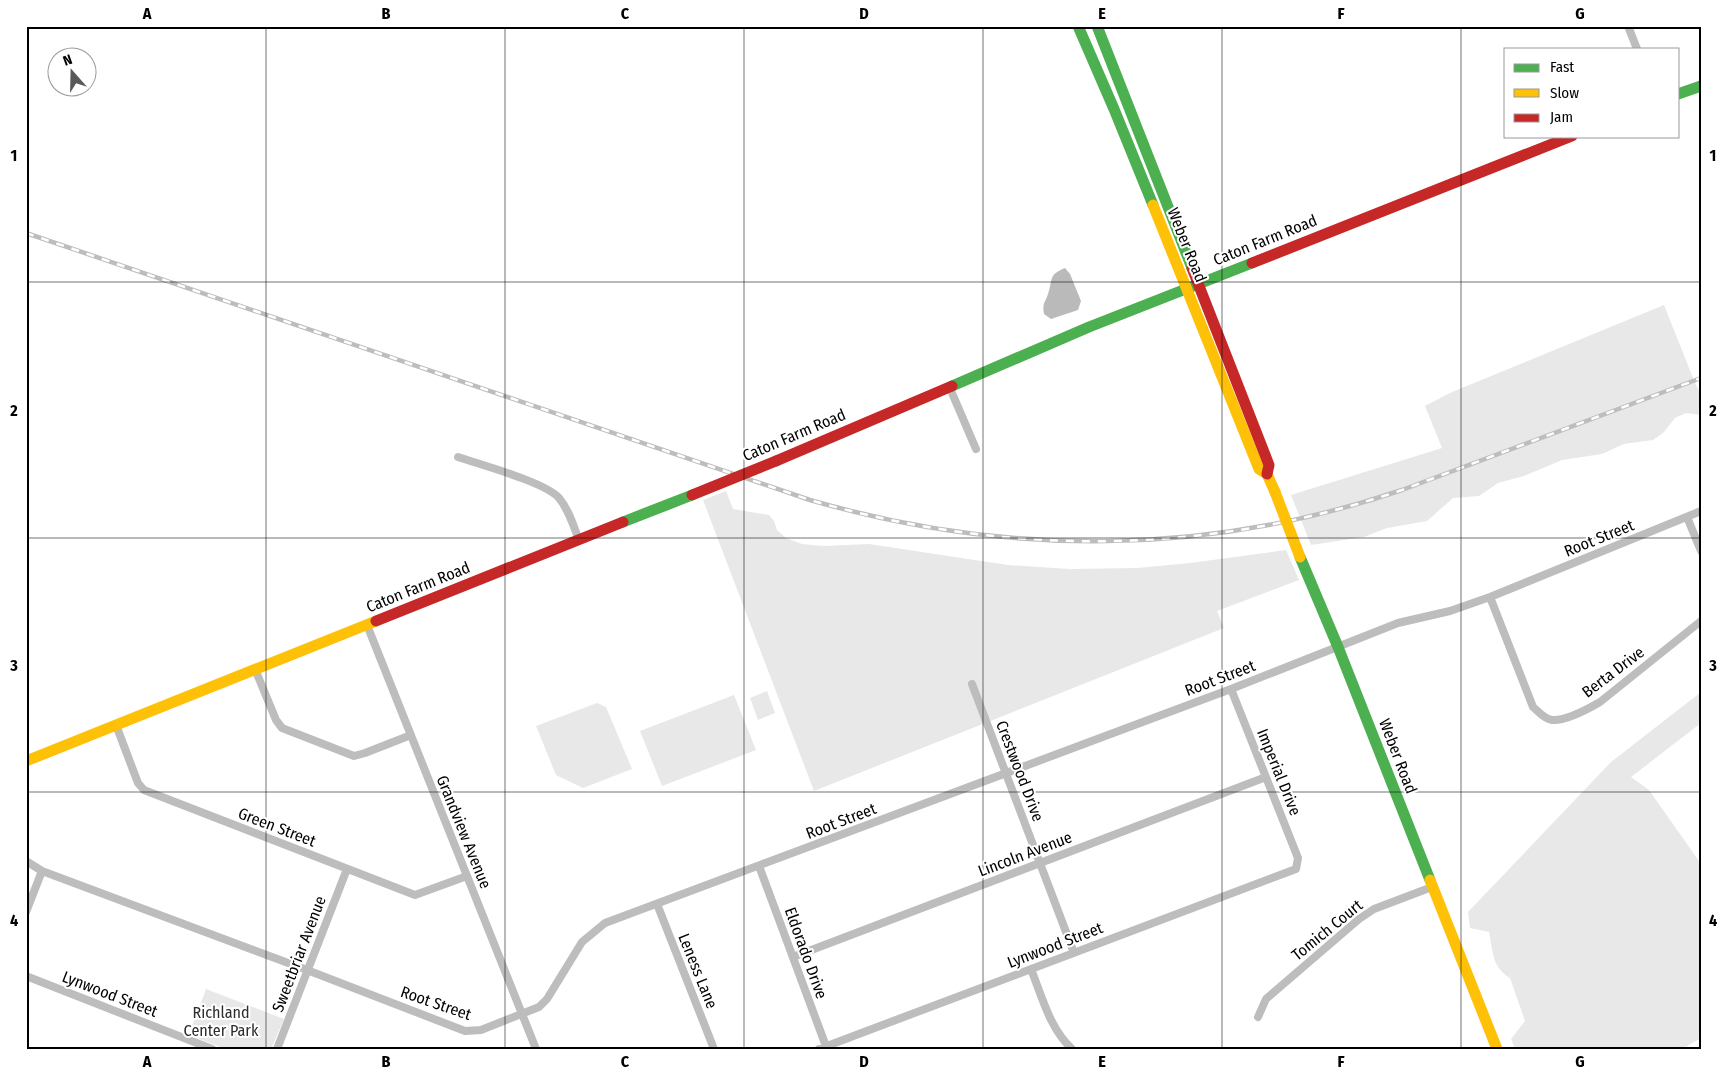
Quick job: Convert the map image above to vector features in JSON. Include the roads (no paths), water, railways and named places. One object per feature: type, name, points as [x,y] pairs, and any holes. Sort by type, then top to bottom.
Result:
[{"type":"street","name":"Weber Road","points":[[1078,26],[1114,109],[1259,469],[1267,474],[1275,492],[1497,1049]]},
{"type":"street","name":"Weber Road","points":[[1097,26],[1269,465],[1267,474]]},
{"type":"street","points":[[1628,26],[1637,48]]},
{"type":"street","points":[[1680,93],[1701,86]]},
{"type":"street","name":"Caton Farm Road","points":[[26,761],[776,461],[949,386],[1186,288],[1567,138]]},
{"type":"street","points":[[949,386],[976,449]]},
{"type":"street","points":[[458,457],[543,487],[551,492],[558,497],[568,510],[579,540]]},
{"type":"street","name":"Root Street","points":[[26,861],[42,871],[465,1031],[481,1030],[539,1007],[547,999],[582,942],[605,923],[1231,689],[1398,624],[1450,611],[1490,597],[1701,511]]},
{"type":"street","points":[[1687,516],[1701,551]]},
{"type":"street","name":"Berta Drive","points":[[1490,597],[1533,707],[1544,717],[1551,720],[1585,710],[1600,702],[1701,622]]},
{"type":"street","name":"Grandview Avenue","points":[[367,625],[536,1049]]},
{"type":"street","points":[[254,670],[276,720],[282,728],[354,756],[364,754],[411,735]]},
{"type":"street","name":"Crestwood Drive","points":[[972,684],[1074,953]]},
{"type":"street","name":"Imperial Drive","points":[[1231,689],[1298,858],[1297,865]]},
{"type":"street","name":"Green Street","points":[[116,725],[138,783],[144,790],[415,895],[467,876]]},
{"type":"street","name":"Lincoln Avenue","points":[[793,957],[1266,777]]},
{"type":"street","name":"Lynwood Street","points":[[824,1048],[1296,869],[1297,865]]},
{"type":"street","name":"Eldorado Drive","points":[[759,866],[824,1048]]},
{"type":"street","name":"Sweetbriar Avenue","points":[[277,1049],[346,869]]},
{"type":"street","points":[[26,912],[42,871]]},
{"type":"street","name":"Tomich Court","points":[[1258,1017],[1266,999],[1359,919],[1374,909],[1432,887]]},
{"type":"street","name":"Leness Lane","points":[[656,904],[714,1049]]},
{"type":"street","points":[[1031,969],[1054,1027],[1062,1040],[1072,1049]]},
{"type":"street","name":"Lynwood Street","points":[[26,976],[212,1049]]},
{"type":"railway","points":[[26,233],[810,500],[884,519],[958,532],[1032,539],[1107,541],[1181,537],[1255,527],[1329,512],[1402,490],[1701,378]]},
{"type":"park label","name":"Richland Center Park","points":[[221,1021]]}]
